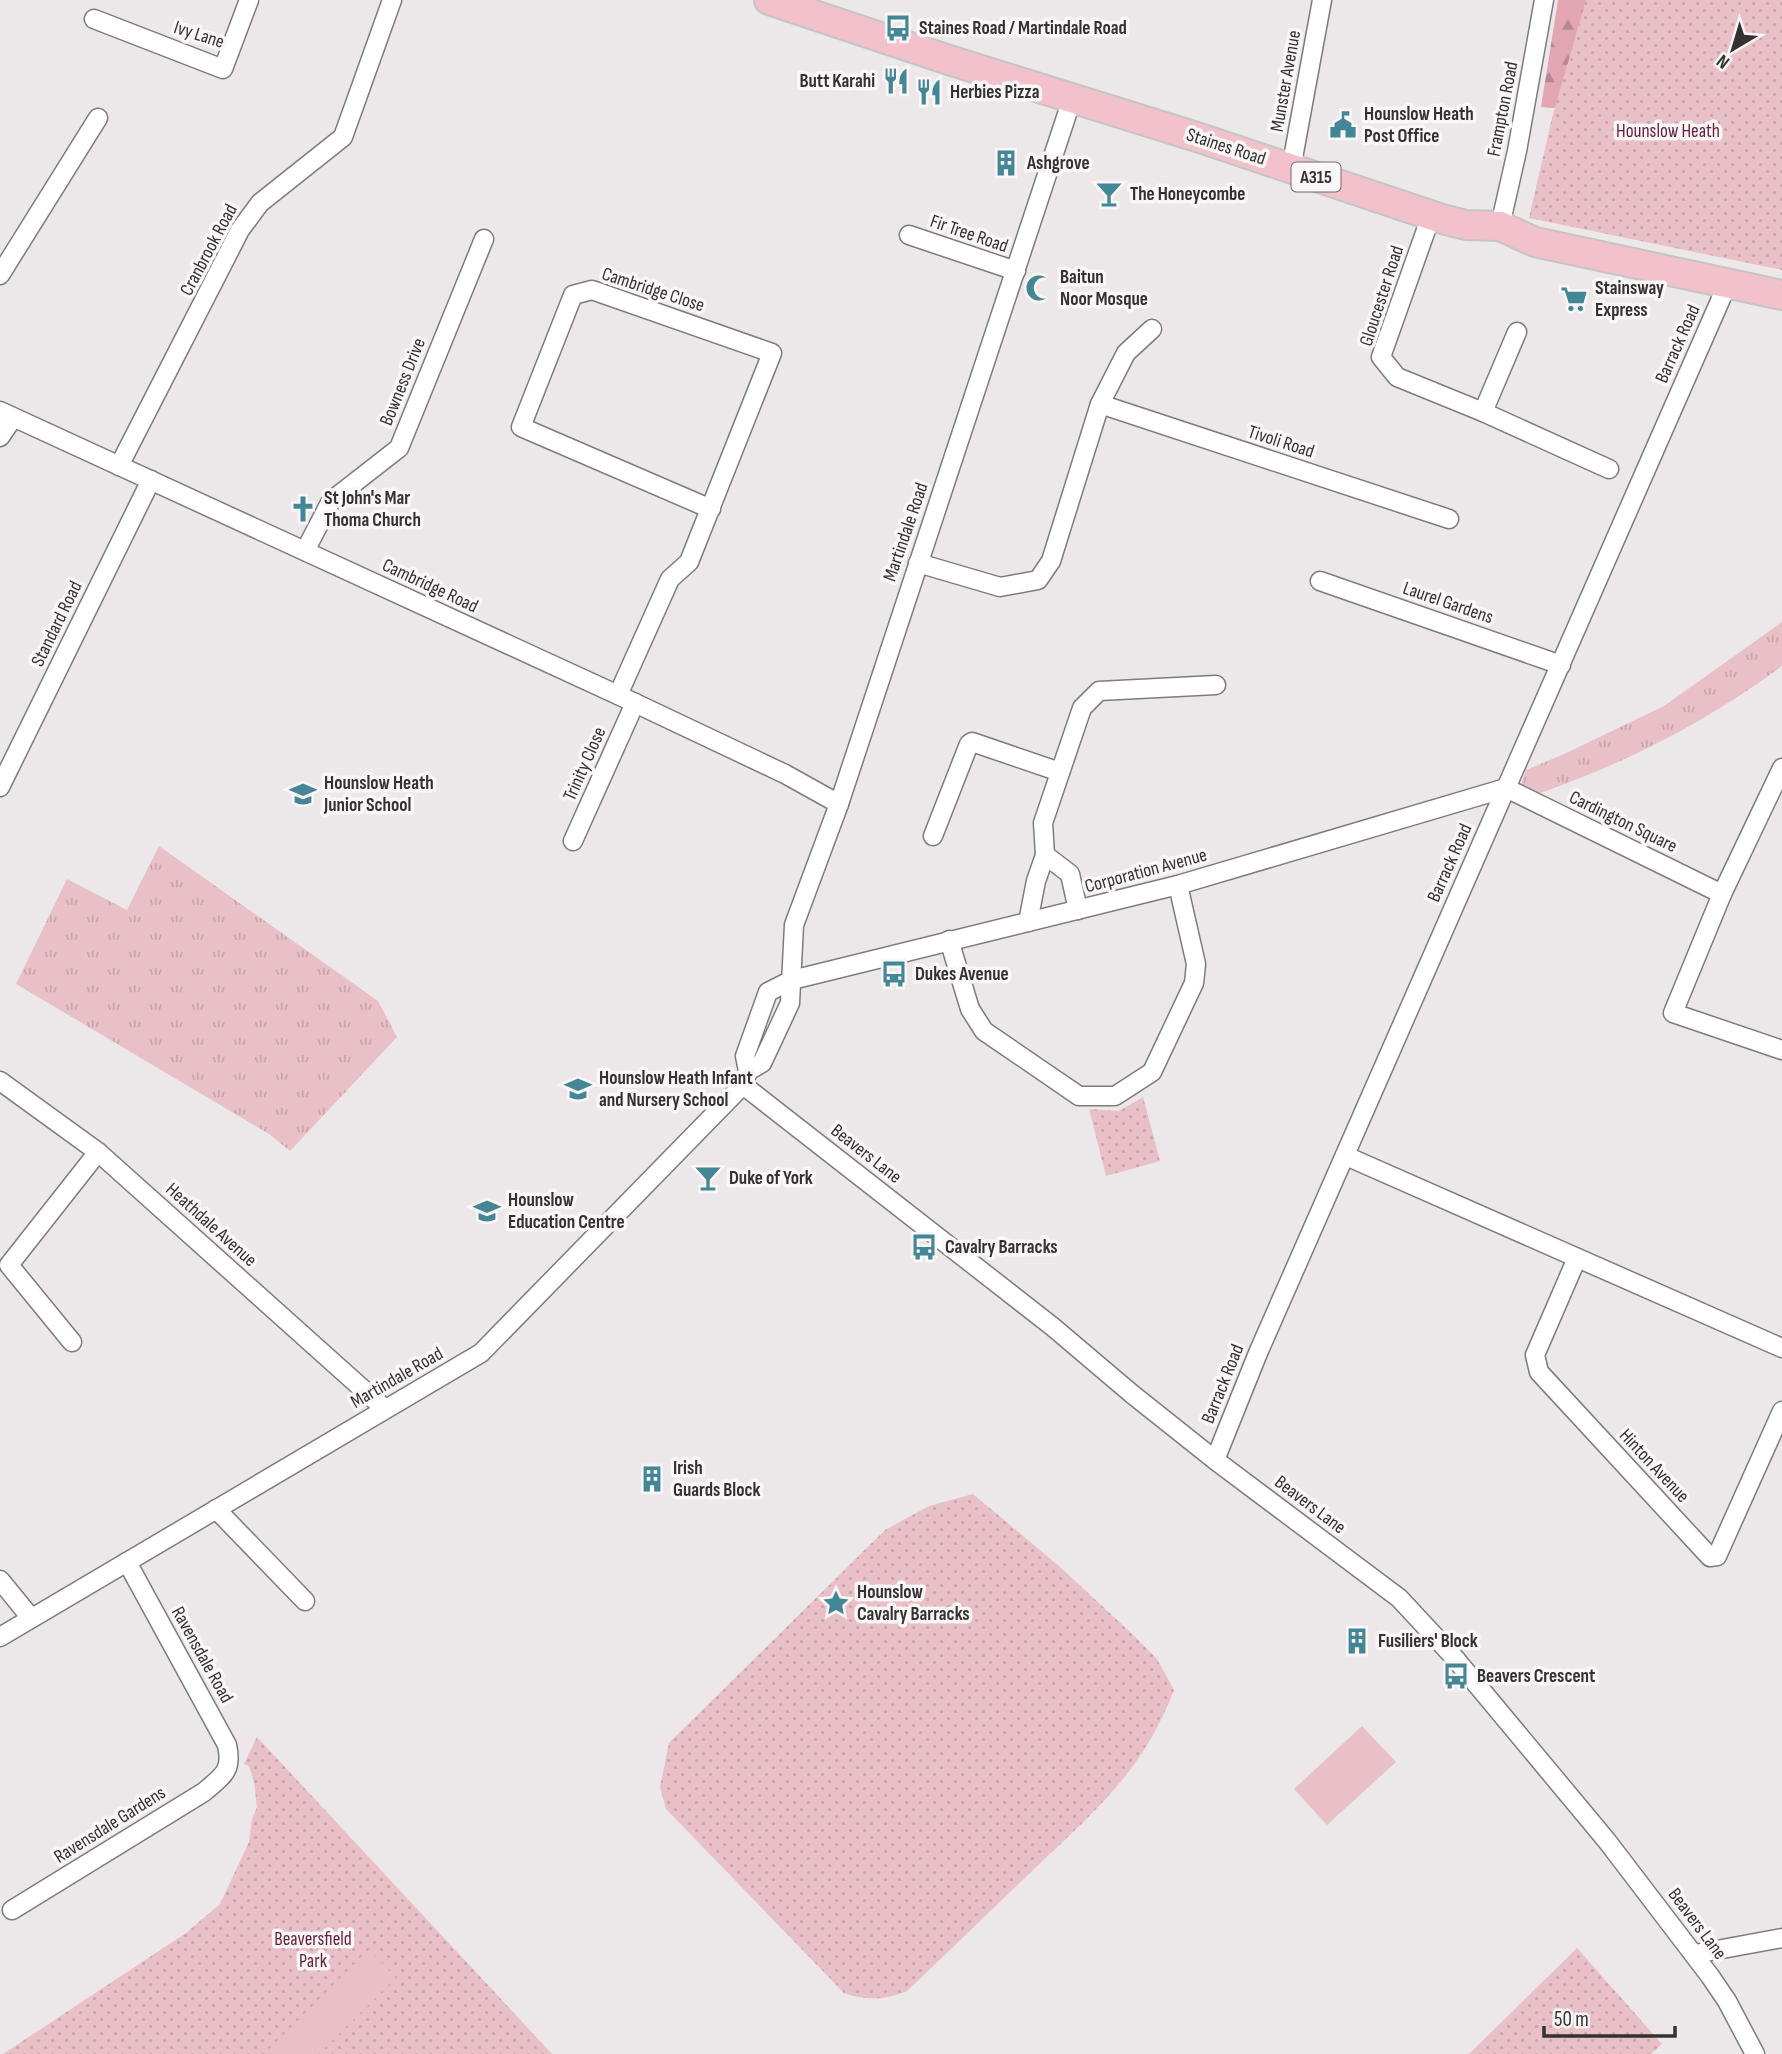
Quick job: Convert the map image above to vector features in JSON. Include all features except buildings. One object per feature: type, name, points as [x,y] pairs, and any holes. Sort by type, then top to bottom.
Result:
[{"type":"main road","name":"Staines Road","points":[[769,0],[847,28],[1200,138],[1431,216],[1466,225],[1500,226],[1535,242],[1727,285]]},
{"type":"main road","name":"A315","points":[[1727,285],[1782,295]]},
{"type":"street","name":"Ivy Lane","points":[[94,19],[223,69],[249,0]]},
{"type":"street","name":"Cranbrook Road","points":[[120,467],[240,230],[260,202],[343,137],[393,0]]},
{"type":"street","name":"Munster Avenue","points":[[1291,169],[1322,0]]},
{"type":"street","name":"Frampton Road","points":[[1500,226],[1517,151],[1544,0]]},
{"type":"street","name":"Martindale Road","points":[[792,980],[794,925],[839,804],[1072,99]]},
{"type":"street","points":[[0,275],[98,118]]},
{"type":"street","name":"Gloucester Road","points":[[1431,216],[1381,357],[1397,377],[1483,412],[1609,469]]},
{"type":"street","name":"Fir Tree Road","points":[[909,235],[1016,271]]},
{"type":"street","name":"Bowness Drive","points":[[305,551],[331,501],[399,448],[484,239]]},
{"type":"street","name":"Barrack Road","points":[[1215,1460],[1258,1353],[1727,285]]},
{"type":"street","name":"Cambridge Close","points":[[618,695],[670,579],[689,562],[711,509],[772,353],[592,290],[573,295],[521,427],[711,509]]},
{"type":"street","points":[[918,563],[1000,587],[1038,580],[1051,561],[1100,404],[1126,353],[1152,329]]},
{"type":"street","points":[[1483,412],[1517,332]]},
{"type":"street","name":"Tivoli Road","points":[[1100,404],[1449,519]]},
{"type":"street","name":"Cambridge Road","points":[[7,415],[618,695],[785,774],[839,804]]},
{"type":"street","points":[[0,437],[7,415]]},
{"type":"street","name":"Standard Road","points":[[0,786],[151,481]]},
{"type":"street","name":"Laurel Gardens","points":[[1320,581],[1561,665]]},
{"type":"street","points":[[1027,922],[1045,855],[1043,822],[1082,708],[1099,691],[1216,685]]},
{"type":"street","name":"Trinity Close","points":[[573,841],[635,703]]},
{"type":"street","points":[[933,836],[972,742],[1060,772]]},
{"type":"street","points":[[1782,768],[1723,894],[1673,1013],[1782,1051]]},
{"type":"street","name":"Corporation Avenue","points":[[792,980],[1178,885],[1506,788]]},
{"type":"street","name":"Cardington Square","points":[[1506,788],[1723,894]]},
{"type":"street","points":[[1045,855],[1070,874],[1078,910]]},
{"type":"street","points":[[949,940],[970,1009],[984,1031],[1079,1096],[1115,1096],[1152,1072],[1194,983],[1196,964],[1178,885]]},
{"type":"street","points":[[745,1078],[745,1056],[768,992],[792,980]]},
{"type":"street","name":"Martindale Road","points":[[0,1637],[481,1353],[745,1078]]},
{"type":"street","name":"Beavers Lane","points":[[745,1078],[1215,1460],[1399,1598],[1453,1656],[1607,1841],[1695,1954],[1727,2001],[1755,2054]]},
{"type":"street","name":"Heathdale Avenue","points":[[0,1082],[98,1152],[386,1409]]},
{"type":"street","points":[[72,1342],[9,1265],[98,1152]]},
{"type":"street","points":[[1346,1156],[1782,1348]]},
{"type":"street","name":"Hinton Avenue","points":[[1577,1258],[1535,1354],[1539,1372],[1710,1557],[1717,1556],[1782,1411]]},
{"type":"street","points":[[216,1509],[306,1601]]},
{"type":"street","name":"Ravensdale Road","points":[[127,1562],[227,1745],[230,1759],[226,1772]]},
{"type":"street","points":[[0,1580],[31,1618]]},
{"type":"street","name":"Ravensdale Gardens","points":[[12,1910],[204,1792],[226,1772]]},
{"type":"street","points":[[1695,1954],[1782,1938]]},
{"type":"green space","points":[[1558,0],[1624,0],[1592,111],[1541,107]]},
{"type":"green space","name":"Hounslow Heath","points":[[1586,0],[1782,0],[1782,270],[1529,218],[1552,118]]},
{"type":"green space","points":[[1782,622],[1782,666],[1751,688],[1655,744],[1587,775],[1516,801],[1526,770],[1664,706]]},
{"type":"green space","points":[[159,846],[378,1001],[397,1037],[290,1151],[269,1134],[16,984],[67,879],[127,910]]},
{"type":"green space","points":[[1143,1097],[1160,1161],[1106,1176],[1089,1109],[1119,1111]]},
{"type":"green space","points":[[973,1494],[1059,1566],[1129,1631],[1157,1659],[1174,1690],[1148,1744],[1115,1788],[907,1991],[876,1998],[852,1996],[844,1993],[666,1809],[660,1787],[669,1743],[885,1530],[929,1506]]},
{"type":"green space","points":[[1362,1726],[1396,1762],[1327,1825],[1294,1789]]},
{"type":"green space","name":"Beaversfield Park","points":[[257,1737],[552,2054],[3,2054],[186,1933],[220,1904],[249,1842],[252,1819],[257,1807],[254,1782],[249,1766],[244,1764]]},
{"type":"green space","points":[[1577,1948],[1662,2044],[1651,2054],[1469,2054]]},
{"type":"green space","points":[[369,1949],[396,1978],[319,2054],[264,2054]]},
{"type":"place","name":"Staines Road / Martindale Road","points":[[898,28]]},
{"type":"place","name":"Butt Karahi","points":[[896,81]]},
{"type":"place","name":"Herbies Pizza","points":[[929,92]]},
{"type":"place","name":"Hounslow Heath Post Office","points":[[1343,125]]},
{"type":"place","name":"Ashgrove","points":[[1006,163]]},
{"type":"place","name":"The Honeycombe","points":[[1109,194]]},
{"type":"place","name":"Baitun Noor Mosque","points":[[1039,288]]},
{"type":"place","name":"Stainsway Express","points":[[1574,299]]},
{"type":"place","name":"St John's Mar Thoma Church","points":[[303,509]]},
{"type":"place","name":"Hounslow Heath Junior School","points":[[303,794]]},
{"type":"place","name":"Dukes Avenue","points":[[894,974]]},
{"type":"place","name":"Hounslow Heath Infant and Nursery School","points":[[578,1089]]},
{"type":"place","name":"Duke of York","points":[[708,1178]]},
{"type":"place","name":"Hounslow Education Centre","points":[[487,1211]]},
{"type":"place","name":"Cavalry Barracks","points":[[924,1247]]},
{"type":"place","name":"Irish Guards Block","points":[[652,1479]]},
{"type":"place","name":"Hounslow Cavalry Barracks","points":[[836,1603]]},
{"type":"place","name":"Fusiliers' Block","points":[[1357,1641]]},
{"type":"place","name":"Beavers Crescent","points":[[1456,1676]]}]
